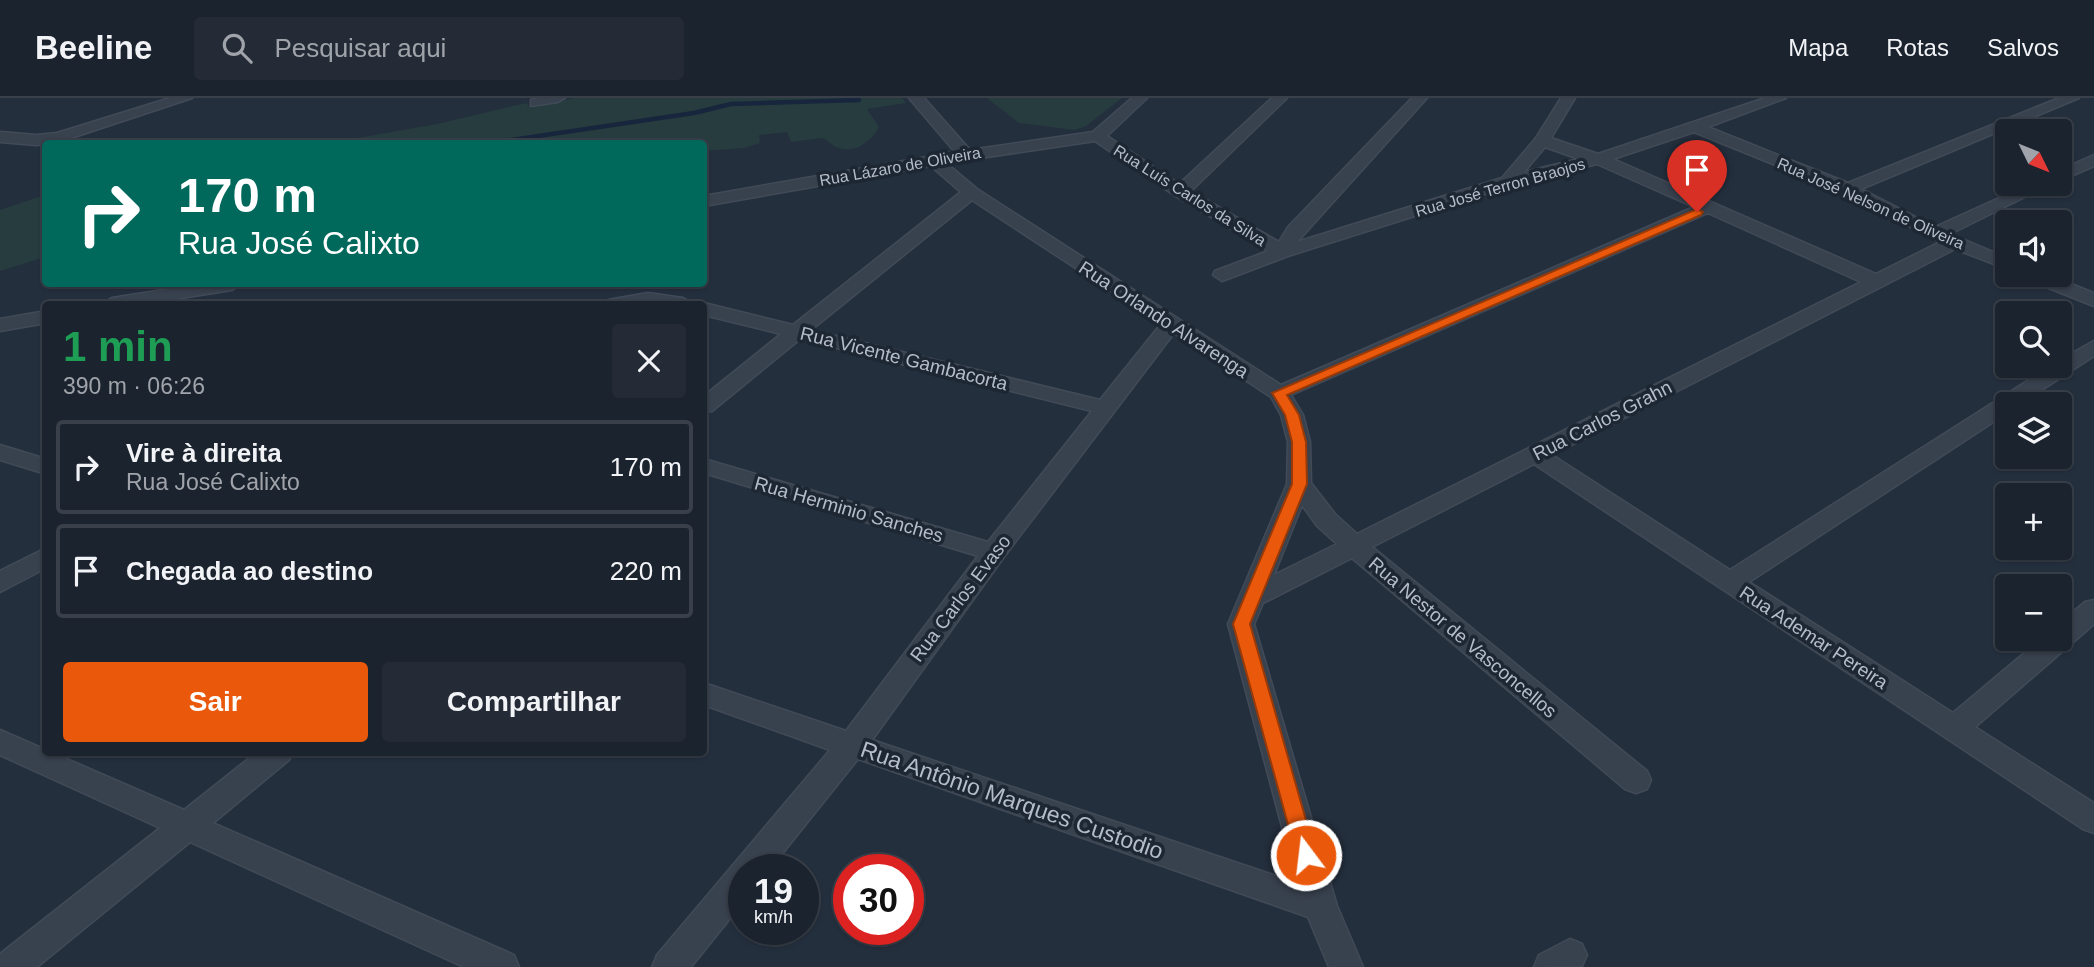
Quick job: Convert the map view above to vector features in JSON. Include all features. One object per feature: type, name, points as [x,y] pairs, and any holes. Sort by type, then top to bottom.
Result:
[{"type":"street","points":[[0,137],[47,139],[185,98]]},
{"type":"street","points":[[537,103],[558,98]]},
{"type":"street","points":[[916,98],[966,155]]},
{"type":"street","points":[[1098,136],[1140,98]]},
{"type":"street","points":[[1180,192],[1280,98]]},
{"type":"street","points":[[1282,252],[1294,231],[1327,200],[1420,98]]},
{"type":"street","points":[[1508,181],[1542,140],[1568,98]]},
{"type":"street","name":"Rua José Terron Braojos","points":[[1222,275],[1282,252],[1508,181],[1599,159],[1779,98]]},
{"type":"street","points":[[1848,189],[2072,98]]},
{"type":"street","name":"Rua José Nelson de Oliveira","points":[[1695,127],[1848,189],[1944,238],[1995,259]]},
{"type":"street","name":"Rua Lázaro de Oliveira","points":[[707,200],[933,160],[1098,136]]},
{"type":"street","name":"Rua Luís Carlos da Silva","points":[[1098,136],[1180,192],[1282,252]]},
{"type":"street","points":[[1542,140],[1561,149],[1599,159],[1875,281]]},
{"type":"street","points":[[1161,180],[1195,170],[1214,159]]},
{"type":"street","name":"Rua Orlando Alvarenga","points":[[933,160],[971,192],[1279,393]]},
{"type":"street","points":[[2072,170],[2094,160]]},
{"type":"street","points":[[707,404],[971,192]]},
{"type":"street","name":"Rua Carlos Grahn","points":[[1251,598],[1875,281],[1944,238],[2021,196]]},
{"type":"street","points":[[1327,200],[1354,217],[1381,221]]},
{"type":"street","points":[[1346,967],[1320,906],[1241,624],[1299,484],[1299,442],[1292,415],[1279,393],[1706,208]]},
{"type":"street","points":[[1255,235],[1294,231]]},
{"type":"street","points":[[130,301],[214,287]]},
{"type":"street","points":[[2063,287],[2094,300]]},
{"type":"street","points":[[635,301],[662,301]]},
{"type":"street","name":"Rua Vicente Gambacorta","points":[[707,310],[1105,408]]},
{"type":"street","points":[[0,325],[42,318]]},
{"type":"street","name":"Rua Carlos Evaso","points":[[762,854],[851,746],[994,552],[1171,324]]},
{"type":"street","points":[[1730,582],[2094,347]]},
{"type":"street","points":[[0,452],[42,466]]},
{"type":"street","name":"Rua Ademar Pereira","points":[[1534,454],[2094,820]]},
{"type":"street","name":"Rua Herminio Sanches","points":[[707,467],[994,552]]},
{"type":"street","name":"Rua Nestor de Vasconcellos","points":[[1299,484],[1326,520],[1354,546],[1636,780]]},
{"type":"street","points":[[0,583],[42,558]]},
{"type":"street","points":[[2072,627],[2094,609]]},
{"type":"street","points":[[1955,728],[2044,651]]},
{"type":"street","name":"Rua Antônio Marques Custodio","points":[[707,695],[1320,906]]},
{"type":"street","points":[[0,742],[186,828],[502,967]]},
{"type":"street","points":[[11,967],[274,756]]},
{"type":"street","points":[[669,967],[728,895]]},
{"type":"green space","points":[[574,98],[902,98],[906,103],[867,109],[879,127],[867,142],[849,149],[836,147],[823,138],[791,142],[787,132],[759,135],[760,143],[744,148],[707,151],[707,140],[347,140],[437,124],[526,103],[531,108]]},
{"type":"green space","points":[[987,98],[1122,98],[1086,126],[1075,130],[1019,123]]},
{"type":"green space","points":[[42,196],[42,258],[0,271],[0,210]]},
{"type":"waterway","points":[[511,140],[694,113],[731,104],[859,100]]},
{"type":"route","points":[[1306,855],[1241,624],[1299,484],[1299,442],[1292,415],[1279,393],[1697,212]]}]
